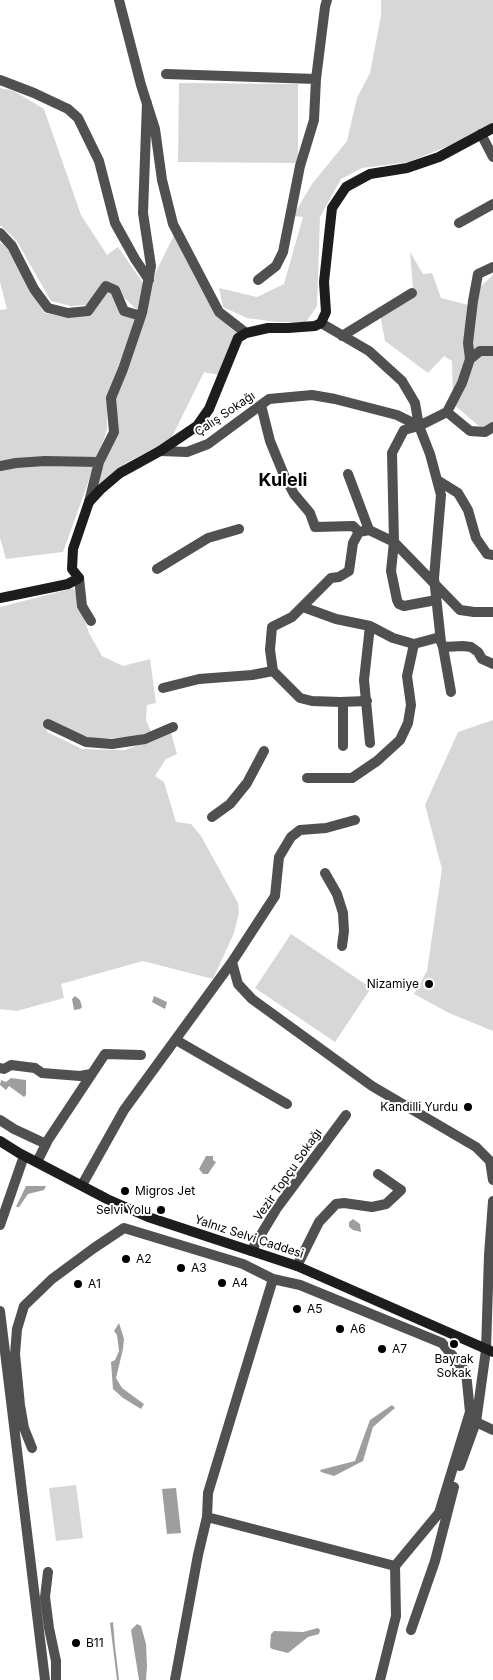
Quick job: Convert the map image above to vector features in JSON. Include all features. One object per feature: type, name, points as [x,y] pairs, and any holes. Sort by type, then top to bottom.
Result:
[{"type":"street","points":[[119,0],[155,129],[162,180],[173,224],[219,312],[246,333]]},
{"type":"street","points":[[258,280],[276,266],[283,252],[300,166],[314,120],[316,79],[327,0]]},
{"type":"street","points":[[166,74],[316,79]]},
{"type":"street","points":[[0,80],[51,101],[78,118],[99,161],[115,223],[149,280]]},
{"type":"street","points":[[91,621],[82,606],[78,578],[72,569],[73,549],[89,502],[99,462],[114,432],[110,398],[123,369],[141,316],[149,280],[151,266],[143,212],[147,103]]},
{"type":"street","points":[[89,502],[120,473],[196,426],[205,415],[238,338],[246,333],[268,328],[315,326],[321,323],[326,312],[324,282],[332,208],[346,187],[370,174],[407,168],[439,157],[493,128]]},
{"type":"street","points":[[481,134],[493,158]]},
{"type":"street","points":[[460,223],[493,204]]},
{"type":"street","points":[[0,233],[12,246],[34,289],[48,308],[68,313],[88,311],[106,286],[115,290],[124,311],[141,316]]},
{"type":"street","points":[[436,600],[404,606],[399,604],[391,571],[394,542],[392,453],[404,430],[419,426],[447,412],[462,382],[470,358],[468,343],[478,274],[493,268]]},
{"type":"street","points":[[342,336],[412,293]]},
{"type":"street","points":[[321,323],[369,352],[402,381],[415,403],[419,426],[430,454],[441,495],[434,578],[442,642],[451,692]]},
{"type":"street","points":[[470,358],[480,351],[493,351]]},
{"type":"street","name":"Çalış Sokağı","points":[[160,450],[187,452],[208,444],[269,399],[312,396],[334,399],[397,415],[419,426]]},
{"type":"street","points":[[261,405],[270,442],[284,475],[294,494],[310,514],[315,527],[353,526],[394,542],[460,610],[493,612]]},
{"type":"street","points":[[447,412],[470,431],[485,432],[493,427]]},
{"type":"street","points":[[0,466],[45,460],[99,462]]},
{"type":"street","points":[[348,474],[364,531]]},
{"type":"street","points":[[437,480],[458,493],[468,510],[476,538],[487,554],[493,555]]},
{"type":"street","points":[[157,568],[208,538],[239,528]]},
{"type":"street","points":[[364,531],[353,543],[349,571],[339,577],[331,578],[292,618],[272,627],[270,650],[273,671],[300,698],[312,701],[367,701]]},
{"type":"street","points":[[0,598],[68,584],[78,578]]},
{"type":"street","points":[[303,607],[336,620],[370,626],[393,638],[414,644],[442,642],[471,647],[478,652],[482,660],[493,664]]},
{"type":"street","points":[[370,626],[364,680],[370,742]]},
{"type":"street","points":[[307,778],[352,778],[377,761],[400,740],[408,723],[411,705],[407,676],[414,644]]},
{"type":"street","points":[[163,688],[198,679],[252,675],[273,671]]},
{"type":"street","points":[[342,746],[344,702]]},
{"type":"street","points":[[48,724],[86,742],[112,744],[145,739],[173,727]]},
{"type":"street","points":[[212,817],[230,804],[247,783],[264,751]]},
{"type":"street","points":[[82,1185],[124,1110],[232,962],[275,896],[279,856],[291,837],[300,830],[326,828],[355,820]]},
{"type":"street","points":[[324,873],[337,894],[343,913],[344,931],[342,946]]},
{"type":"street","points":[[232,962],[238,984],[252,999],[372,1086],[476,1148],[490,1161],[493,1180]]},
{"type":"street","points":[[176,1040],[287,1104]]},
{"type":"street","points":[[37,1162],[46,1144],[105,1054],[141,1055]]},
{"type":"street","points":[[0,1068],[4,1069],[11,1065],[35,1068],[42,1073],[80,1076],[91,1074]]},
{"type":"street","name":"Vezir Topçu Sokağı","points":[[251,1250],[277,1208],[346,1115]]},
{"type":"street","points":[[0,1120],[14,1129],[46,1144]]},
{"type":"street","name":"Yalnız Selvi Caddesi","points":[[0,1141],[24,1156],[148,1217],[297,1266],[489,1351]]},
{"type":"street","points":[[0,1225],[24,1156]]},
{"type":"street","points":[[297,1266],[319,1222],[336,1204],[344,1203],[372,1208],[386,1204],[402,1190],[378,1174]]},
{"type":"street","points":[[411,1630],[435,1561],[456,1480],[476,1422],[489,1351],[489,1255],[493,1201]]},
{"type":"street","points":[[32,1448],[24,1428],[15,1354],[17,1329],[24,1306],[52,1280],[124,1228],[243,1264],[273,1279],[300,1285],[442,1343],[466,1372],[470,1412],[440,1512],[395,1566],[396,1616],[380,1680]]},
{"type":"street","points":[[175,1680],[207,1516],[208,1493],[273,1279]]},
{"type":"street","points":[[0,1311],[45,1680]]},
{"type":"street","points":[[476,1422],[493,1430]]},
{"type":"street","points":[[207,1516],[395,1566]]},
{"type":"street","points":[[48,1572],[46,1597],[49,1628],[56,1661],[56,1680]]},
{"type":"shaded area","points":[[381,0],[493,0],[493,123],[473,136],[409,162],[362,168],[341,179],[320,217],[317,306],[306,322],[277,322],[247,318],[223,307],[219,288],[257,297],[284,284],[303,217],[293,216],[312,184],[347,141],[357,98],[370,73],[381,16]]},
{"type":"shaded area","points":[[179,83],[298,84],[298,163],[178,162]]},
{"type":"shaded area","points":[[0,88],[14,91],[44,109],[81,215],[107,255],[118,247],[143,283],[137,310],[107,281],[86,305],[71,306],[51,301],[16,240],[0,225]]},
{"type":"shaded area","points":[[175,233],[216,316],[241,332],[219,375],[204,372],[171,439],[126,463],[95,488],[101,463],[117,432],[115,397],[153,278]]},
{"type":"shaded area","points":[[0,242],[7,248],[44,313],[66,317],[91,315],[107,292],[112,294],[120,313],[136,320],[107,396],[107,430],[63,552],[6,559],[0,538],[0,310],[7,309],[0,282]]},
{"type":"shaded area","points":[[410,252],[423,274],[432,273],[441,298],[476,307],[480,287],[493,275],[493,427],[485,431],[453,404],[452,361],[444,356],[428,373],[385,341],[379,308],[413,289]]},
{"type":"shaded area","points":[[74,588],[89,633],[102,656],[123,666],[150,659],[156,703],[147,705],[146,720],[151,732],[131,737],[93,739],[48,724],[47,732],[82,749],[125,750],[171,733],[177,754],[166,759],[155,776],[164,782],[176,822],[191,824],[201,836],[238,903],[239,913],[234,933],[213,979],[143,961],[61,984],[64,998],[17,1011],[0,1009],[0,607]]},
{"type":"shaded area","points":[[493,720],[493,1031],[449,1013],[414,994],[427,971],[442,869],[425,805],[458,732]]},
{"type":"shaded area","points":[[291,934],[371,988],[335,1042],[255,988]]},
{"type":"shaded area","points":[[75,996],[80,1000],[82,1007],[74,1010],[72,999]]},
{"type":"shaded area","points":[[154,996],[167,1002],[165,1009],[152,1002]]},
{"type":"shaded area","points":[[11,1078],[26,1080],[26,1095],[24,1097],[9,1086],[6,1090],[0,1085],[1,1080],[6,1082]]},
{"type":"shaded area","points":[[206,1156],[213,1156],[213,1160],[216,1162],[208,1174],[203,1174],[199,1169]]},
{"type":"shaded area","points":[[26,1186],[46,1186],[44,1190],[28,1194],[19,1207],[16,1207]]},
{"type":"shaded area","points":[[353,1219],[360,1224],[361,1232],[349,1227],[349,1222]]},
{"type":"shaded area","points":[[119,1323],[124,1339],[116,1378],[122,1388],[144,1404],[141,1409],[123,1398],[113,1389],[111,1362],[115,1360],[119,1351],[117,1335],[114,1331]]},
{"type":"shaded area","points":[[392,1405],[395,1408],[373,1427],[363,1461],[334,1476],[321,1472],[320,1470],[355,1461],[370,1420]]},
{"type":"shaded area","points":[[76,1485],[83,1538],[56,1541],[49,1488]]},
{"type":"shaded area","points":[[176,1488],[181,1533],[167,1534],[162,1489]]},
{"type":"shaded area","points":[[113,1622],[119,1680],[117,1680],[110,1623]]},
{"type":"shaded area","points":[[137,1624],[141,1626],[146,1644],[146,1680],[139,1680],[131,1630]]},
{"type":"shaded area","points":[[318,1628],[320,1630],[319,1634],[308,1637],[288,1653],[270,1647],[271,1634],[274,1631],[303,1632]]},
{"type":"place","name":"Nizamiye","points":[[429,984]]},
{"type":"place","name":"Kandilli Yurdu","points":[[468,1107]]},
{"type":"place","name":"Migros Jet","points":[[125,1191]]},
{"type":"place","name":"Selvi Yolu","points":[[161,1210]]},
{"type":"place","name":"A2","points":[[126,1259]]},
{"type":"place","name":"A3","points":[[181,1268]]},
{"type":"place","name":"A4","points":[[222,1283]]},
{"type":"place","name":"A1","points":[[78,1284]]},
{"type":"place","name":"A5","points":[[297,1309]]},
{"type":"place","name":"A6","points":[[340,1329]]},
{"type":"place","name":"Bayrak Sokak","points":[[454,1344]]},
{"type":"place","name":"A7","points":[[382,1349]]},
{"type":"place","name":"B11","points":[[76,1643]]},
{"type":"district","name":"Kuleli","points":[[283,481]]}]
